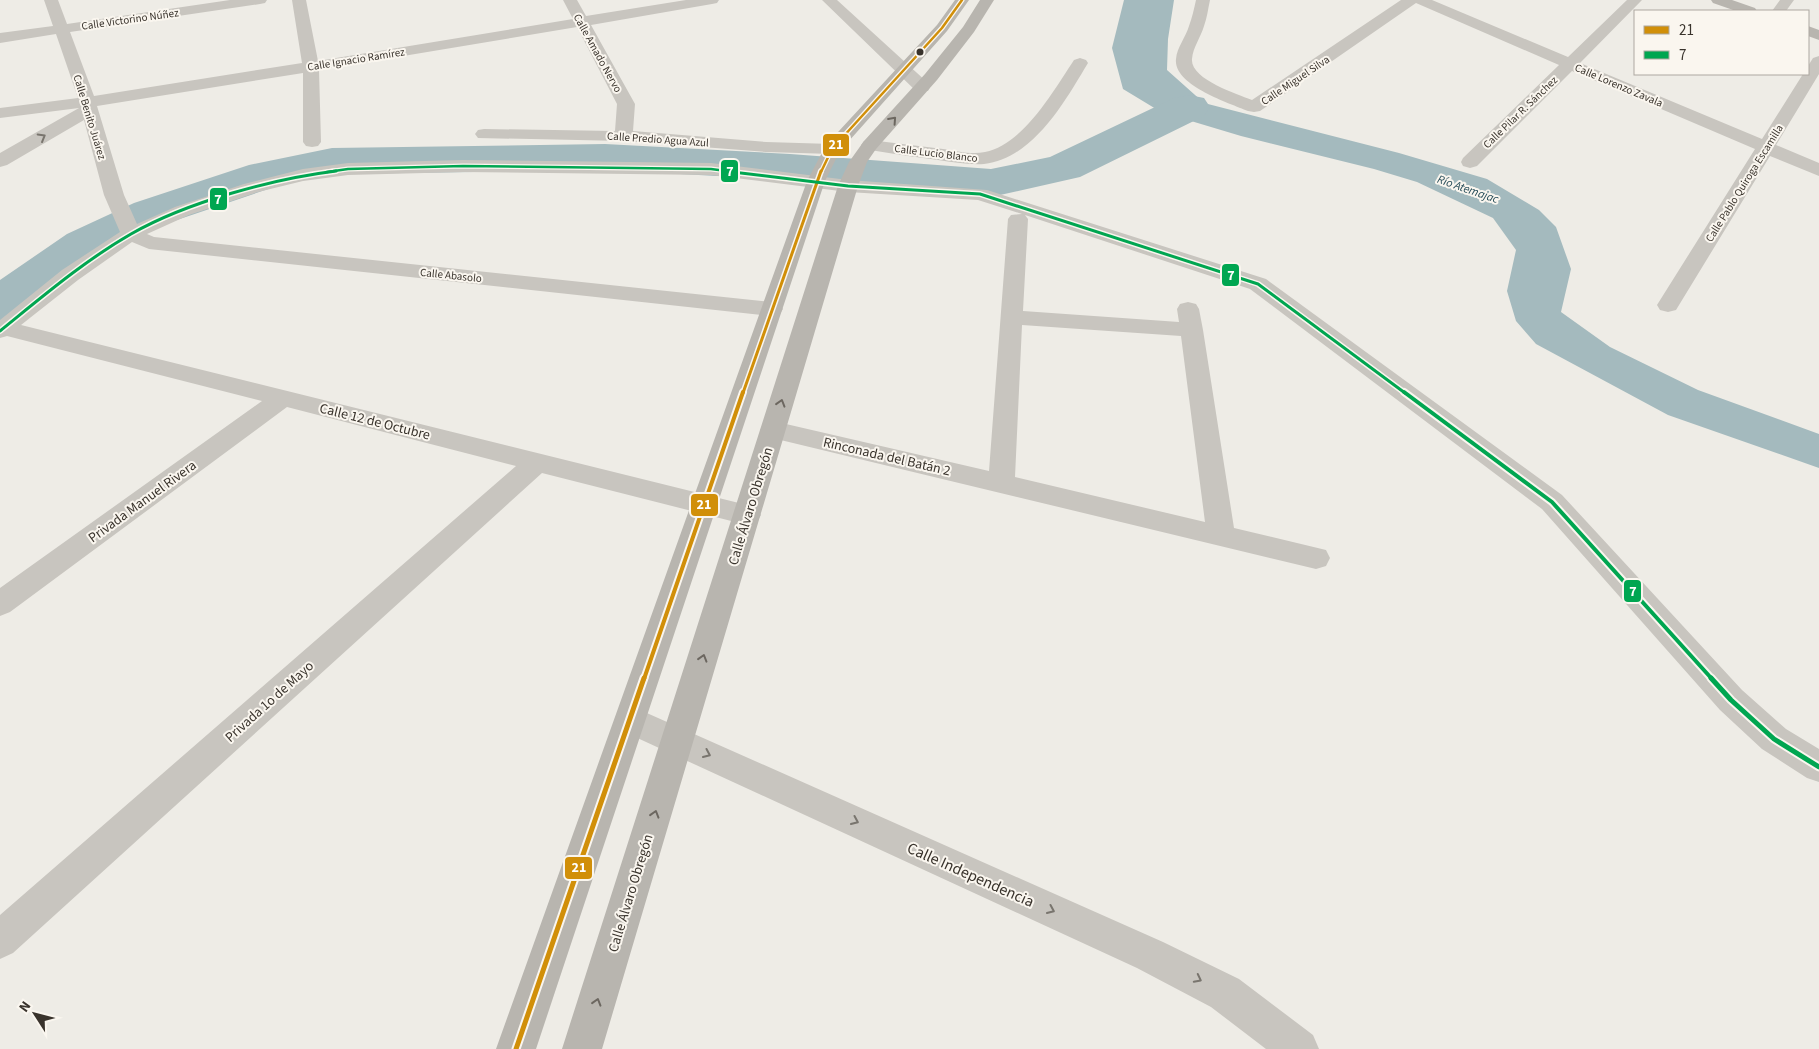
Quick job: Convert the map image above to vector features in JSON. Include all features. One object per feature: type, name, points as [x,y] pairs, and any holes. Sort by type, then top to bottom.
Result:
[{"type":"street","name":"Calle Benito Juárez","points":[[51,0],[88,106],[114,195],[131,233]]},
{"type":"street","name":"Calle Victorino Núñez","points":[[0,38],[260,0]]},
{"type":"street","points":[[299,0],[310,66],[312,142]]},
{"type":"street","name":"Calle Amado Nervo","points":[[570,0],[626,104],[624,136]]},
{"type":"street","name":"Calle Ignacio Ramírez","points":[[0,113],[88,106],[310,66],[712,0]]},
{"type":"street","points":[[830,0],[922,87]]},
{"type":"street","points":[[516,1049],[772,309],[824,166],[904,70],[942,28],[962,0]]},
{"type":"street","name":"Calle Álvaro Obregón","points":[[582,1049],[773,430],[857,167],[969,29],[987,0]]},
{"type":"street","name":"Calle Miguel Silva","points":[[1203,0],[1196,28],[1186,49],[1184,64],[1189,73],[1202,83],[1254,107],[1411,0]]},
{"type":"street","name":"Calle Lorenzo Zavala","points":[[1420,0],[1819,170]]},
{"type":"street","name":"Calle Pilar R. Sánchez","points":[[1470,162],[1635,0]]},
{"type":"street","points":[[1718,0],[1747,10]]},
{"type":"street","name":"Calle Pablo Quiroga Escamilla","points":[[1668,305],[1819,61]]},
{"type":"street","name":"Calle Lucio Blanco","points":[[857,167],[980,158],[999,154],[1022,139],[1057,101],[1080,63]]},
{"type":"street","points":[[0,161],[88,106]]},
{"type":"street","name":"Calle Predio Agua Azul","points":[[484,134],[624,136],[766,147],[824,166]]},
{"type":"street","name":"Calle Predio Agua Azul","points":[[2,329],[70,275],[131,233],[182,211],[251,188],[303,175],[348,169],[463,166],[710,169],[824,166]]},
{"type":"street","points":[[824,166],[857,167],[980,194],[1258,284],[1552,502],[1731,700],[1774,739],[1819,768]]},
{"type":"street","points":[[1001,483],[1018,220]]},
{"type":"street","name":"Calle Abasolo","points":[[131,233],[149,243],[772,309]]},
{"type":"street","points":[[1012,317],[1190,320],[1221,535]]},
{"type":"street","name":"Calle 12 de Octubre","points":[[2,329],[747,515]]},
{"type":"street","name":"Privada Manuel Rivera","points":[[0,604],[283,398]]},
{"type":"street","name":"Rinconada del Batán 2","points":[[773,430],[1316,558]]},
{"type":"street","name":"Privada 1o de Mayo","points":[[0,940],[537,462]]},
{"type":"street","name":"Calle Independencia","points":[[631,720],[1150,955],[1225,993],[1299,1049]]},
{"type":"water","name":"Río Atemajac","points":[[1124,0],[1174,0],[1168,39],[1167,70],[1204,103],[1399,153],[1487,179],[1539,210],[1556,227],[1571,269],[1561,312],[1610,347],[1698,390],[1819,434],[1819,468],[1668,415],[1536,344],[1516,321],[1507,291],[1516,250],[1493,218],[1417,182],[1374,169],[1241,136],[1161,112],[1123,89],[1112,48]]},
{"type":"waterway","points":[[0,305],[84,244],[151,213],[265,175],[332,161],[605,157],[790,167],[991,183],[1064,167],[1189,107]]},
{"type":"transit line","name":"21","points":[[516,1049],[816,181],[832,149],[942,28],[962,0]]},
{"type":"transit line","name":"7","points":[[0,331],[70,275],[131,234],[182,211],[251,188],[303,175],[348,169],[463,166],[711,169],[848,186],[980,194],[1258,284],[1552,502],[1731,700],[1774,739],[1819,767]]}]
